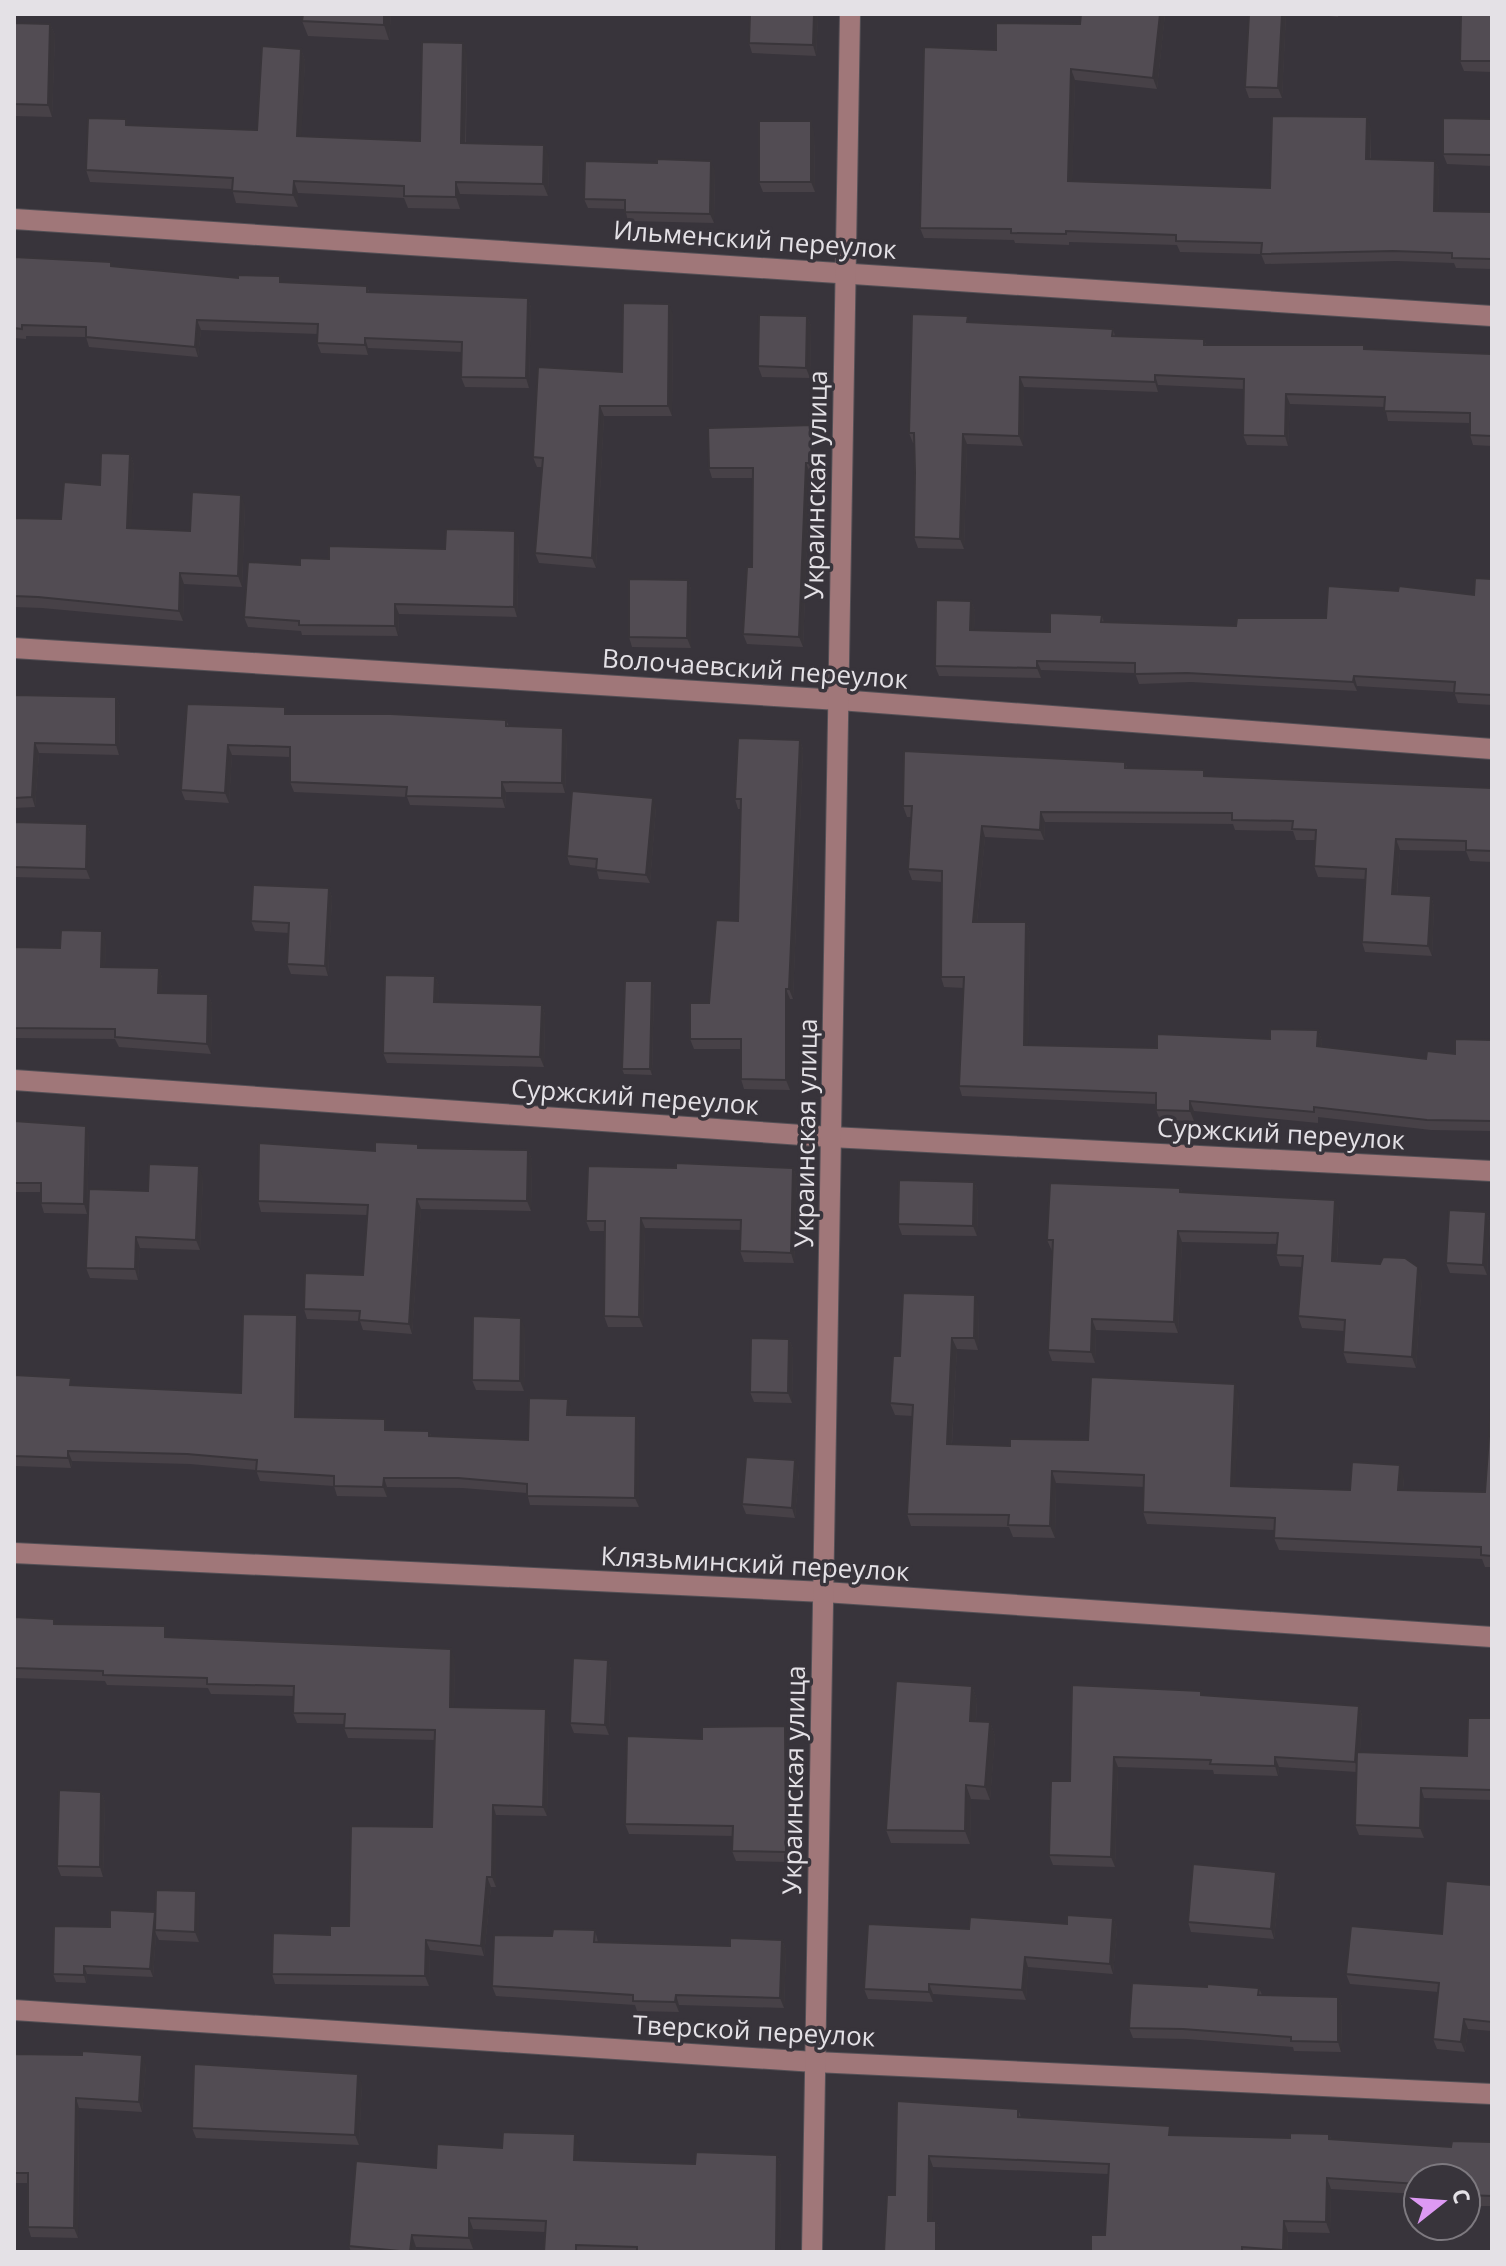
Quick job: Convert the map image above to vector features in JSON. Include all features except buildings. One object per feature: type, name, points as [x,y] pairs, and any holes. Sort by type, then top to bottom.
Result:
[{"type":"street","name":"Украинская улица","points":[[812,2252],[850,14]]},
{"type":"street","name":"Ильменский переулок","points":[[14,219],[846,271],[1492,316]]},
{"type":"street","name":"Волочаевский переулок","points":[[14,648],[839,700],[1492,749]]},
{"type":"street","name":"Суржский переулок","points":[[14,1080],[831,1137],[1492,1171]]},
{"type":"street","name":"Клязьминский переулок","points":[[14,1553],[824,1592],[1492,1637]]},
{"type":"street","name":"Тверской переулок","points":[[14,2010],[815,2062],[1492,2094]]}]
